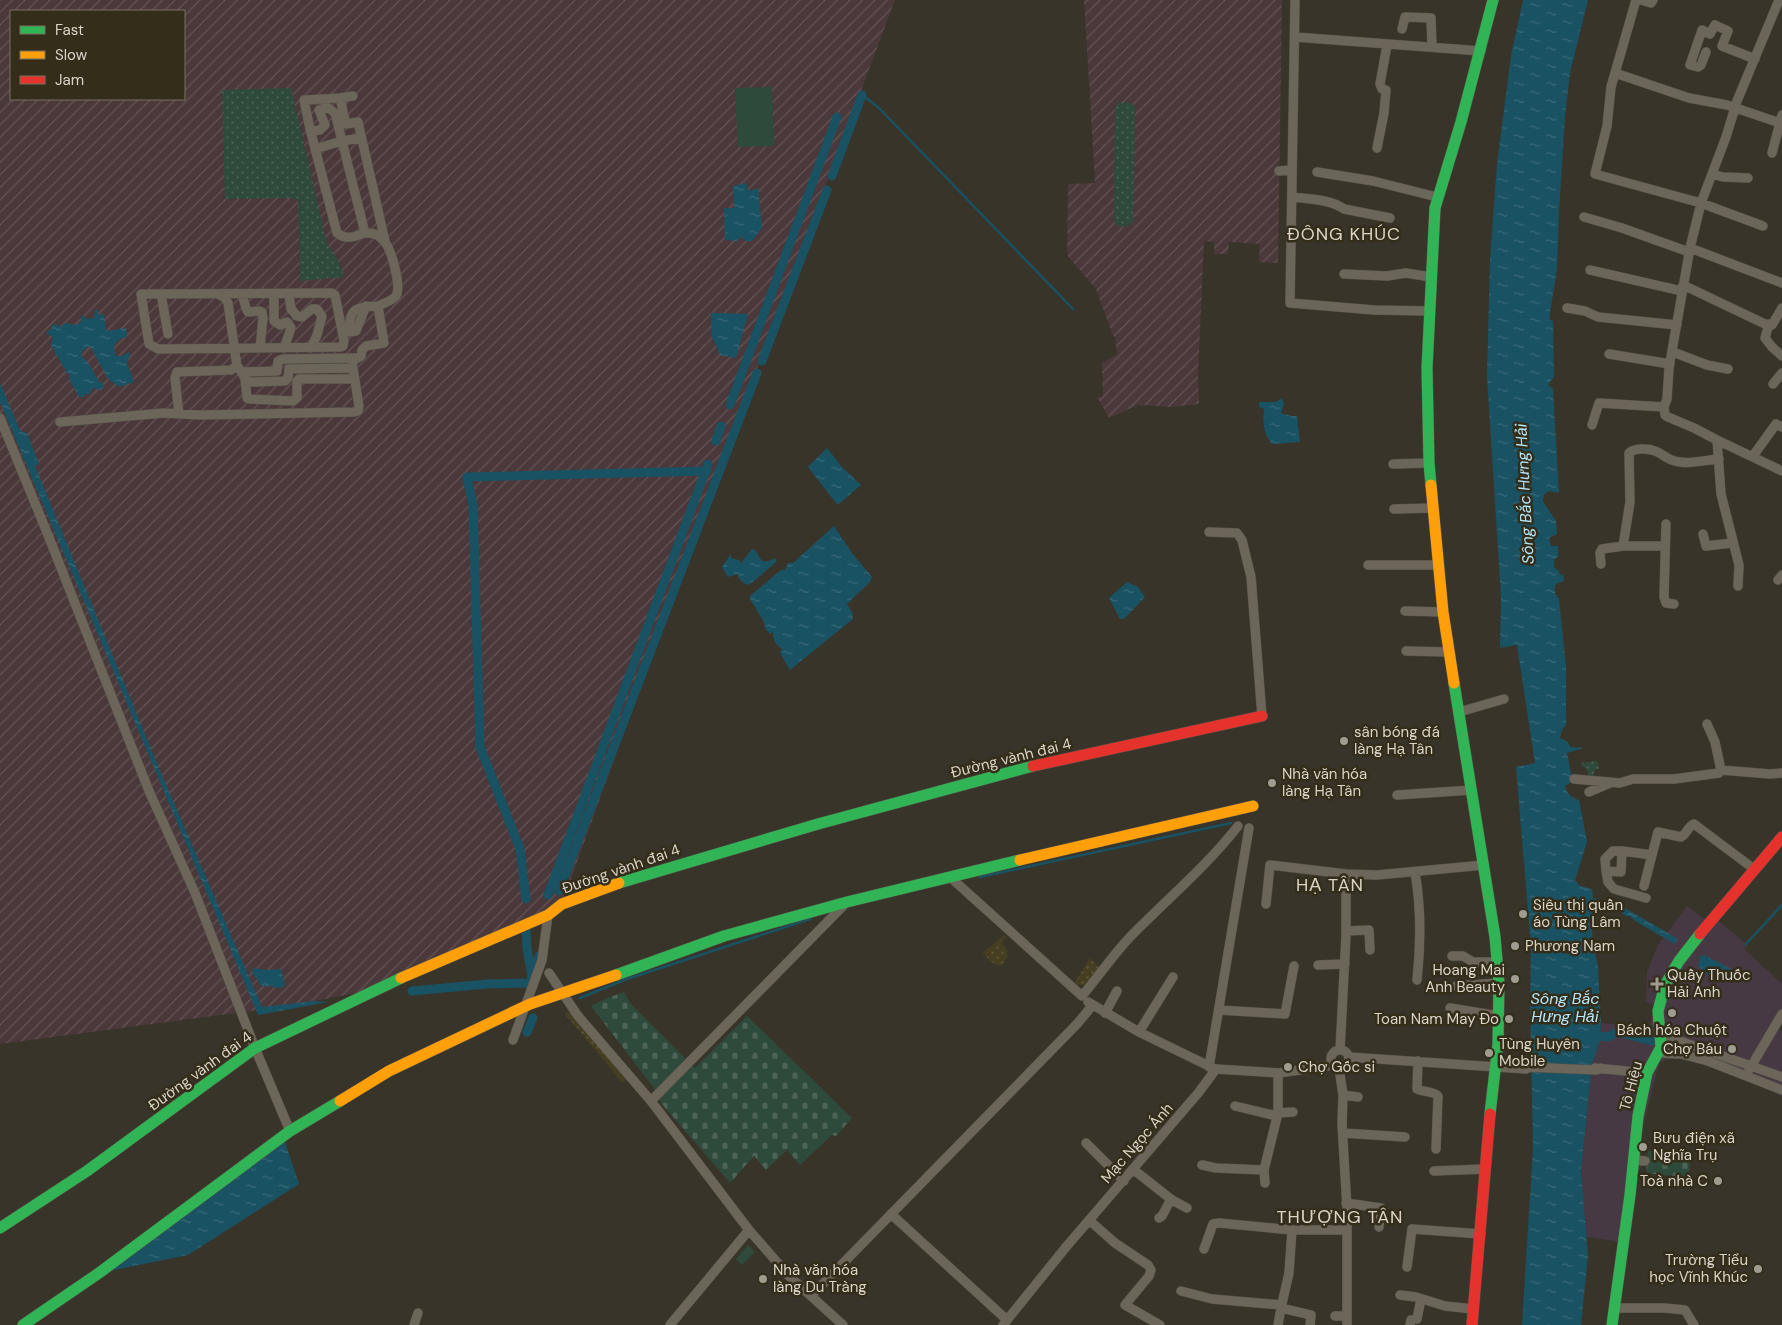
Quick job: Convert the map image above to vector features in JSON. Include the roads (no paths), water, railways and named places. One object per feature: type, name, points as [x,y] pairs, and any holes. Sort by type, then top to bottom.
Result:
[{"type":"main road","points":[[1472,1325],[1498,1044],[1499,983],[1484,865],[1443,612],[1429,463],[1428,368],[1432,237],[1437,198],[1461,122],[1493,0]]},
{"type":"main road","name":"Đường vành đai 4","points":[[0,1228],[88,1172],[255,1048],[376,989],[548,915],[562,904],[637,877],[818,824],[1011,771],[1262,716]]},
{"type":"main road","points":[[23,1325],[99,1273],[290,1131],[389,1070],[527,1005],[724,936],[847,902],[950,876],[1253,806]]},
{"type":"main road","name":"Tô Hiệu","points":[[1612,1325],[1630,1195],[1640,1160],[1638,1116],[1647,1073],[1654,1057],[1658,1053],[1661,1040],[1658,1020],[1659,1004],[1665,985],[1698,936],[1782,837]]},
{"type":"street","points":[[1295,0],[1290,303],[1374,310],[1429,311]]},
{"type":"street","points":[[1636,0],[1611,87],[1607,126],[1595,174],[1701,203],[1763,226]]},
{"type":"street","points":[[1641,0],[1651,3],[1653,0]]},
{"type":"street","points":[[1779,0],[1735,108],[1701,203],[1689,250],[1670,364],[1667,399],[1664,407],[1665,415],[1668,418],[1694,428],[1782,471]]},
{"type":"street","points":[[1402,29],[1405,17],[1431,18],[1432,47]]},
{"type":"street","points":[[1706,52],[1701,65],[1698,67],[1690,65],[1702,30],[1710,34],[1715,25],[1728,31],[1722,46],[1755,59]]},
{"type":"street","points":[[1295,37],[1481,51]]},
{"type":"street","points":[[1377,148],[1384,113],[1386,90],[1382,89],[1380,84],[1388,45]]},
{"type":"street","points":[[1615,73],[1689,98],[1735,108],[1780,125],[1772,153]]},
{"type":"street","points":[[353,96],[304,100],[338,233],[342,237],[350,238],[365,233],[373,233],[385,241]]},
{"type":"street","points":[[340,98],[346,124],[358,122],[385,241],[399,287],[394,299],[378,306],[366,306]]},
{"type":"street","points":[[310,129],[314,131],[320,130],[324,125],[319,110],[327,107],[335,113],[365,233]]},
{"type":"street","points":[[315,149],[342,141],[361,138]]},
{"type":"street","points":[[1279,171],[1292,170]]},
{"type":"street","points":[[1317,172],[1372,180],[1437,198]]},
{"type":"street","points":[[1712,174],[1723,177],[1748,178]]},
{"type":"street","points":[[1292,197],[1321,201],[1344,209],[1390,218]]},
{"type":"street","points":[[1584,218],[1622,228],[1782,283]]},
{"type":"street","points":[[1590,270],[1683,288],[1765,324],[1772,325],[1782,308]]},
{"type":"street","points":[[1344,274],[1387,276],[1406,272],[1431,277]]},
{"type":"street","points":[[332,293],[335,295],[343,346],[158,350],[149,344],[141,294],[289,294],[332,293]]},
{"type":"street","points":[[161,294],[168,334]]},
{"type":"street","points":[[218,294],[225,298],[228,303],[235,348],[247,398],[293,401],[297,398],[297,380],[299,379],[354,378]]},
{"type":"street","points":[[228,303],[231,297],[239,294]]},
{"type":"street","points":[[239,294],[248,312],[262,312],[260,348]]},
{"type":"street","points":[[274,294],[274,321],[280,325],[286,322],[291,328],[284,348]]},
{"type":"street","points":[[289,294],[291,309],[297,316],[302,317],[312,309],[317,309],[322,316],[311,348]]},
{"type":"street","points":[[179,414],[175,378],[177,372],[277,371],[280,359],[358,358],[362,356],[362,350],[366,346],[384,343],[378,306]]},
{"type":"street","points":[[1567,308],[1585,311],[1598,317],[1677,325]]},
{"type":"street","points":[[1768,324],[1765,338],[1782,356]]},
{"type":"street","points":[[1673,352],[1707,365],[1728,369]]},
{"type":"street","points":[[1609,354],[1670,364]]},
{"type":"street","points":[[60,422],[146,414],[353,412],[358,410],[359,406],[352,358]]},
{"type":"street","points":[[241,372],[252,382],[285,381],[288,378],[288,369],[353,368]]},
{"type":"street","points":[[1773,384],[1782,373]]},
{"type":"street","points":[[1592,425],[1600,403],[1664,407]]},
{"type":"street","points":[[0,418],[149,791],[214,939],[255,1048],[290,1131]]},
{"type":"street","points":[[1753,456],[1776,424],[1781,426]]},
{"type":"street","points":[[1717,440],[1721,494],[1739,565],[1738,586]]},
{"type":"street","points":[[1622,546],[1630,502],[1629,453],[1631,450],[1654,450],[1664,458],[1682,462],[1719,459]]},
{"type":"street","points":[[1393,464],[1429,463]]},
{"type":"street","points":[[1394,509],[1434,508]]},
{"type":"street","points":[[1666,524],[1664,597],[1666,602],[1674,604]]},
{"type":"street","points":[[1210,532],[1237,533],[1242,540],[1251,577],[1262,716]]},
{"type":"street","points":[[1703,534],[1706,546],[1732,543]]},
{"type":"street","points":[[1601,564],[1600,553],[1602,549],[1622,546],[1665,546]]},
{"type":"street","points":[[1368,565],[1439,565]]},
{"type":"street","points":[[1405,611],[1443,612]]},
{"type":"street","points":[[1406,651],[1448,652]]},
{"type":"street","points":[[1459,712],[1504,699]]},
{"type":"street","points":[[1707,724],[1715,742],[1721,770]]},
{"type":"street","points":[[1574,779],[1620,783],[1633,779],[1685,778],[1720,773],[1721,770],[1770,774],[1782,773]]},
{"type":"street","points":[[1589,792],[1612,782]]},
{"type":"street","points":[[1397,795],[1472,790]]},
{"type":"street","points":[[1644,886],[1658,832],[1681,837],[1694,824],[1754,870]]},
{"type":"street","points":[[1082,996],[1130,937],[1167,902],[1238,826]]},
{"type":"street","points":[[1212,1068],[1249,828]]},
{"type":"street","points":[[1646,898],[1614,889],[1608,882],[1605,858],[1613,851],[1652,855]]},
{"type":"street","points":[[1606,871],[1621,872],[1622,851]]},
{"type":"street","points":[[1266,904],[1270,866],[1346,874],[1377,875],[1484,865]]},
{"type":"street","points":[[1415,872],[1420,956],[1417,980]]},
{"type":"street","points":[[1340,1050],[1345,964],[1346,874]]},
{"type":"street","points":[[950,876],[1092,1006],[1139,1032],[1212,1068],[1278,1073],[1346,1065],[1349,1057]]},
{"type":"street","points":[[651,1101],[847,902]]},
{"type":"street","points":[[513,1040],[542,960],[548,915]]},
{"type":"street","points":[[1346,931],[1369,930],[1370,950]]},
{"type":"street","points":[[1452,956],[1463,956],[1473,962],[1497,962]]},
{"type":"street","points":[[1318,965],[1345,964]]},
{"type":"street","points":[[1220,1010],[1285,1014],[1294,966]]},
{"type":"street","points":[[549,973],[584,1023],[651,1101],[779,1265],[843,1325]]},
{"type":"street","points":[[1139,1032],[1173,977]]},
{"type":"street","points":[[1456,986],[1499,983]]},
{"type":"street","points":[[1105,1013],[1117,991]]},
{"type":"street","points":[[800,1300],[809,1294],[891,1214],[1077,1024],[1092,1006]]},
{"type":"street","points":[[1450,1008],[1498,1016]]},
{"type":"street","points":[[1747,1076],[1750,1066],[1782,1014]]},
{"type":"street","points":[[1660,1034],[1782,1077]]},
{"type":"street","points":[[1335,1316],[1347,1320],[1343,1251],[1347,1230],[1343,1095],[1336,1066],[1331,1060],[1335,1051],[1340,1050],[1346,1052],[1349,1057]]},
{"type":"street","points":[[1658,1053],[1681,1054],[1699,1058],[1719,1064],[1782,1090]]},
{"type":"street","points":[[1349,1057],[1495,1067],[1597,1068],[1647,1073]]},
{"type":"street","points":[[1418,1061],[1417,1089],[1438,1096],[1436,1149]]},
{"type":"street","name":"Mạc Ngọc Ánh","points":[[1005,1322],[1089,1220],[1203,1094],[1212,1068]]},
{"type":"street","points":[[1264,1183],[1264,1170],[1278,1113],[1278,1073]]},
{"type":"street","points":[[1343,1095],[1358,1097]]},
{"type":"street","points":[[1235,1106],[1272,1115],[1293,1112]]},
{"type":"street","points":[[1343,1133],[1405,1137]]},
{"type":"street","points":[[1086,1143],[1124,1182]]},
{"type":"street","points":[[1202,1165],[1216,1168],[1264,1170]]},
{"type":"street","points":[[1434,1171],[1485,1169]]},
{"type":"street","points":[[1134,1170],[1187,1208]]},
{"type":"street","points":[[1159,1218],[1162,1216],[1171,1198]]},
{"type":"street","points":[[1346,1204],[1381,1208],[1378,1227]]},
{"type":"street","points":[[891,1214],[1005,1322]]},
{"type":"street","points":[[1089,1220],[1115,1243],[1151,1270],[1149,1276],[1125,1305],[1160,1325]]},
{"type":"street","points":[[1204,1249],[1213,1224],[1219,1223],[1292,1230],[1347,1230]]},
{"type":"street","points":[[1407,1267],[1412,1229],[1481,1234]]},
{"type":"street","points":[[670,1325],[750,1230]]},
{"type":"street","points":[[1278,1325],[1289,1273],[1292,1230]]},
{"type":"street","points":[[1181,1291],[1212,1299],[1282,1306],[1312,1315],[1310,1325]]},
{"type":"street","points":[[1400,1295],[1445,1306],[1473,1309]]},
{"type":"street","points":[[1413,1321],[1421,1299]]},
{"type":"street","points":[[1614,1308],[1685,1310],[1694,1325]]},
{"type":"street","points":[[414,1325],[418,1313]]},
{"type":"water","name":"Sông Bắc Hưng Hải","points":[[1523,0],[1588,0],[1570,73],[1565,116],[1557,269],[1549,319],[1553,321],[1554,377],[1548,385],[1553,389],[1559,493],[1549,491],[1544,495],[1543,501],[1556,521],[1557,534],[1549,538],[1551,546],[1558,546],[1558,557],[1554,560],[1554,567],[1559,571],[1560,575],[1563,574],[1564,581],[1555,586],[1559,599],[1566,667],[1566,725],[1562,730],[1560,738],[1568,742],[1570,747],[1583,748],[1567,753],[1572,778],[1570,783],[1565,786],[1570,795],[1579,800],[1587,842],[1575,880],[1580,886],[1592,889],[1593,898],[1618,904],[1678,939],[1675,944],[1617,909],[1603,909],[1591,917],[1593,943],[1598,967],[1601,1023],[1600,1041],[1592,1064],[1581,1171],[1588,1256],[1581,1325],[1522,1325],[1533,1148],[1530,1001],[1531,947],[1516,767],[1535,763],[1517,645],[1500,648],[1501,597],[1487,376],[1490,260],[1497,164],[1511,56]]},
{"type":"water","points":[[746,183],[750,191],[758,188],[762,228],[752,241],[746,241],[741,237],[737,241],[725,240],[724,208],[734,208],[733,186]]},
{"type":"water","points":[[95,310],[98,310],[98,315],[104,314],[106,331],[126,328],[127,337],[117,341],[114,349],[116,356],[122,356],[129,352],[130,355],[127,363],[134,382],[119,387],[108,379],[90,346],[83,350],[81,355],[104,386],[101,390],[92,388],[90,394],[84,394],[85,397],[79,397],[69,379],[70,375],[65,372],[66,369],[51,345],[53,338],[51,335],[47,335],[47,331],[52,329],[53,324],[62,327],[64,323],[77,325],[82,320],[80,317],[84,316],[86,319],[94,318]]},
{"type":"water","points":[[711,313],[748,314],[736,358],[720,355],[712,337]]},
{"type":"water","points":[[0,383],[19,428],[22,432],[27,433],[39,464],[35,466],[158,766],[262,1007],[314,1001],[328,1002],[258,1015],[0,402]]},
{"type":"water","points":[[1282,398],[1284,404],[1281,413],[1297,416],[1300,442],[1272,444],[1265,432],[1264,409],[1259,407],[1259,402],[1276,402]]},
{"type":"water","points":[[827,448],[842,467],[861,485],[839,504],[836,503],[808,467]]},
{"type":"water","points":[[834,526],[852,553],[872,577],[870,582],[847,604],[852,612],[853,619],[790,670],[780,653],[782,649],[775,642],[773,632],[770,634],[765,628],[764,622],[750,596],[781,570],[785,570],[788,563],[793,563]]},
{"type":"water","points":[[752,549],[755,550],[762,561],[769,561],[775,558],[777,561],[747,585],[741,581],[737,574],[728,577],[722,567],[731,554],[731,558],[739,560],[741,563]]},
{"type":"water","points":[[1127,582],[1138,587],[1145,597],[1124,619],[1120,619],[1109,598]]},
{"type":"water","points":[[1704,955],[1731,969],[1725,976],[1720,974],[1713,980],[1698,966],[1699,957]]},
{"type":"water","points":[[253,968],[281,969],[285,986],[274,988],[272,985],[267,987],[260,985],[255,975],[252,975]]},
{"type":"water","points":[[283,1136],[299,1184],[188,1255],[99,1273]]},
{"type":"waterway","points":[[860,93],[879,108],[1073,309]]},
{"type":"waterway","points":[[832,176],[862,95]]},
{"type":"waterway","points":[[730,405],[837,117]]},
{"type":"waterway","points":[[762,361],[827,190]]},
{"type":"waterway","points":[[559,891],[757,373]]},
{"type":"waterway","points":[[716,441],[721,426]]},
{"type":"waterway","points":[[548,895],[708,464]]},
{"type":"waterway","points":[[526,899],[520,849],[480,747],[473,505],[467,477],[707,471]]},
{"type":"waterway","points":[[980,877],[1231,823]]},
{"type":"waterway","points":[[1746,944],[1782,905]]},
{"type":"waterway","points":[[580,998],[627,979],[810,919]]},
{"type":"waterway","points":[[526,930],[531,970]]},
{"type":"waterway","points":[[530,987],[532,982],[531,970],[537,964],[539,956]]},
{"type":"waterway","points":[[412,991],[487,984],[531,983]]},
{"type":"waterway","points":[[527,1032],[533,1018]]},
{"type":"waterway","points":[[1590,1035],[1609,1037],[1617,1032],[1652,1041]]},
{"type":"place","name":"sân bóng đá làng Hạ Tân","points":[[1344,741]]},
{"type":"place","name":"Nhà văn hóa làng Hạ Tân","points":[[1272,783]]},
{"type":"place","name":"Siêu thị quần áo Tùng Lâm","points":[[1523,914]]},
{"type":"place","name":"Phương Nam","points":[[1515,946]]},
{"type":"place","name":"Hoang Mai Anh Beauty","points":[[1515,979]]},
{"type":"place","name":"Quầy Thuốc Hải Anh","points":[[1657,984]]},
{"type":"place","name":"Bách hóa Chuột","points":[[1672,1013]]},
{"type":"place","name":"Toan Nam May Đo","points":[[1509,1019]]},
{"type":"place","name":"Chợ Báu","points":[[1732,1049]]},
{"type":"place","name":"Tùng Huyên Mobile","points":[[1489,1053]]},
{"type":"place","name":"Chợ Gốc si","points":[[1288,1067]]},
{"type":"place","name":"Bưu điện xã Nghĩa Trụ","points":[[1643,1147]]},
{"type":"place","name":"Toà nhà C","points":[[1718,1181]]},
{"type":"place","name":"Trường Tiểu học Vĩnh Khúc","points":[[1758,1269]]},
{"type":"place","name":"Nhà văn hóa làng Du Tràng","points":[[763,1279]]},
{"type":"district","name":"ĐÔNG KHÚC","points":[[1344,234]]},
{"type":"district","name":"HẠ TÂN","points":[[1330,885]]},
{"type":"district","name":"THƯỢNG TÂN","points":[[1340,1217]]}]
